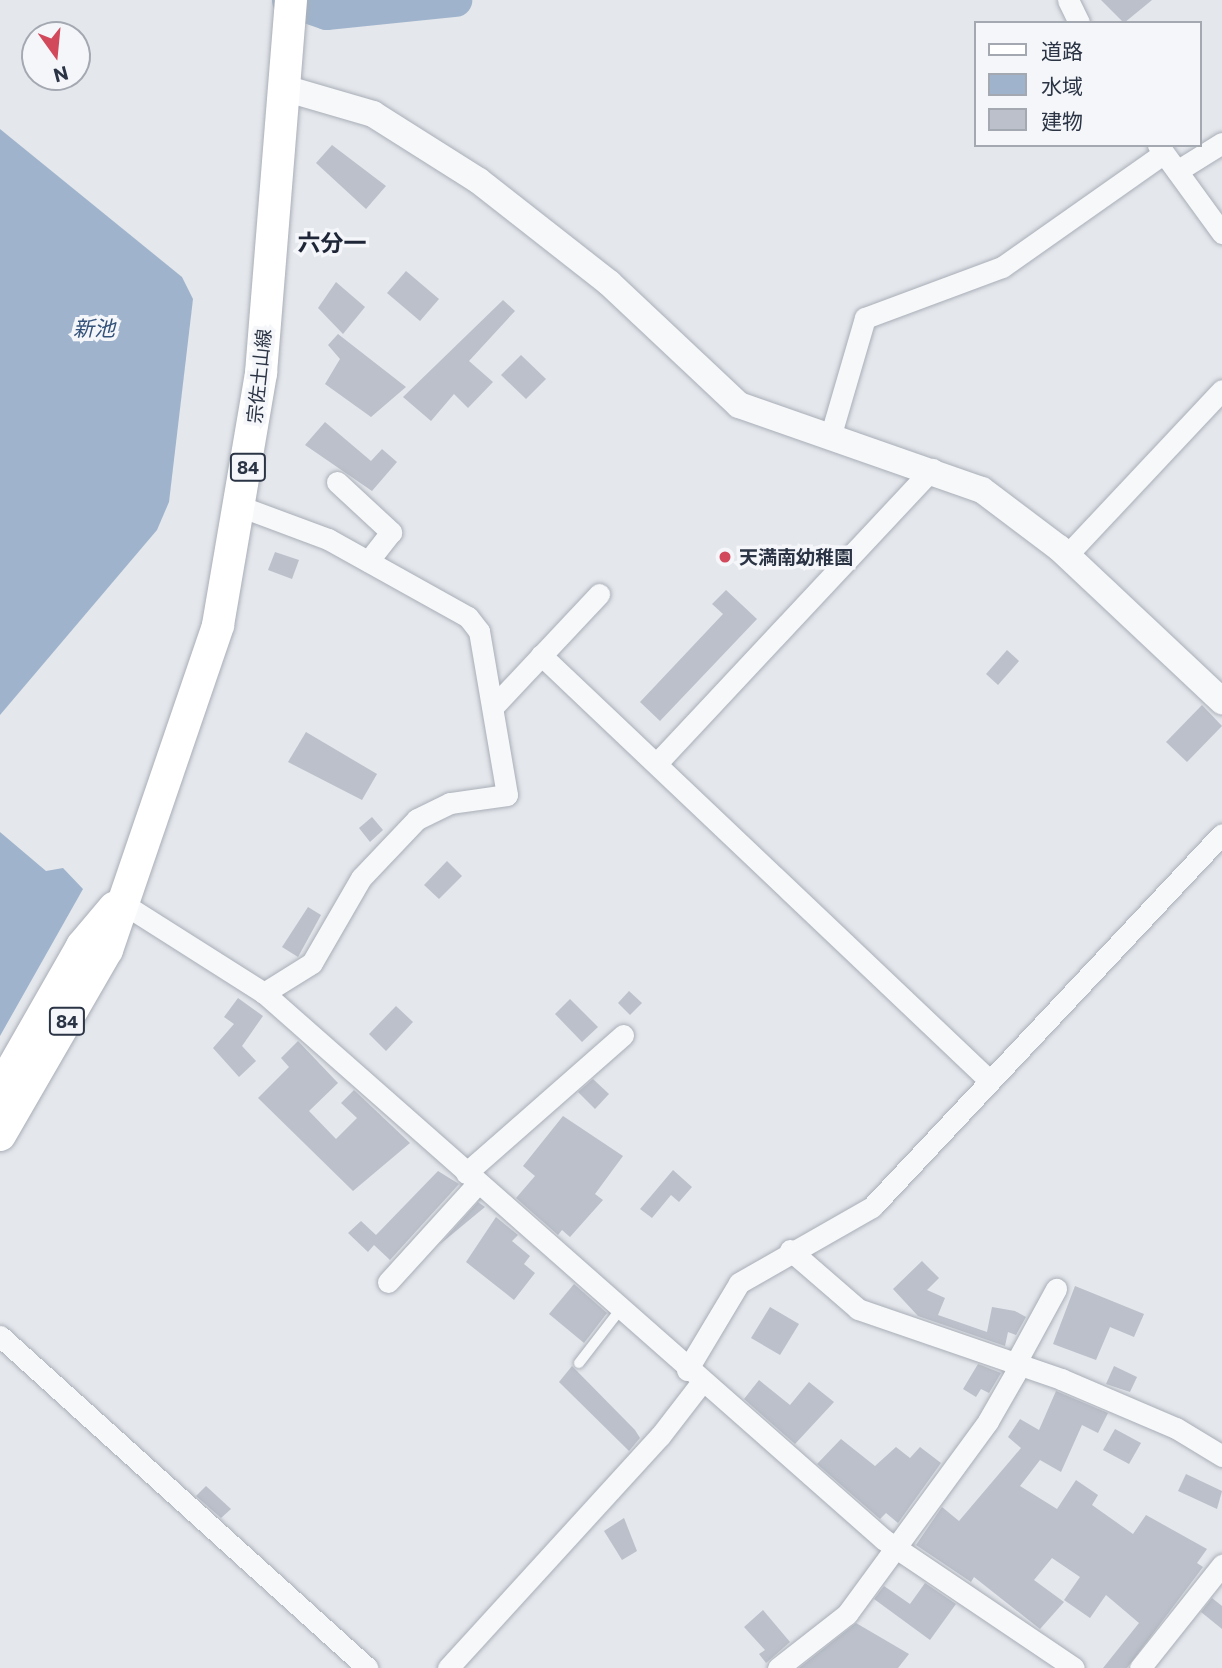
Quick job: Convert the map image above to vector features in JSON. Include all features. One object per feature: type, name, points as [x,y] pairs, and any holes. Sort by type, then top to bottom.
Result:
[{"type":"main road","name":"宗佐土山線","points":[[0,1135],[107,950],[119,901],[173,765],[218,625],[243,507],[261,373],[291,8]]},
{"type":"main road","name":"宗佐土山線","points":[[0,1090],[82,946],[119,901]]},
{"type":"street","points":[[1068,0],[1078,21]]},
{"type":"street","points":[[284,88],[373,114],[479,181],[609,283],[738,405],[932,469],[982,490],[1067,555],[1222,701]]},
{"type":"street","points":[[1177,171],[1222,143]]},
{"type":"street","points":[[831,435],[865,318],[1002,267],[1160,150],[1222,233]]},
{"type":"street","points":[[1067,555],[1222,390]]},
{"type":"street","points":[[657,763],[932,469]]},
{"type":"street","points":[[337,482],[391,532],[368,561]]},
{"type":"street","points":[[243,507],[368,561],[468,617],[479,631],[507,796],[450,803],[417,820],[361,878],[312,963],[264,993]]},
{"type":"street","points":[[493,707],[598,594]]},
{"type":"street","points":[[541,655],[990,1081]]},
{"type":"street","points":[[448,1668],[660,1436],[694,1376],[739,1283],[790,1250],[872,1207],[1222,834]]},
{"type":"street","points":[[119,901],[264,993],[694,1376],[892,1545],[1050,1662],[1074,1668]]},
{"type":"street","points":[[388,1282],[472,1178],[623,1035]]},
{"type":"street","points":[[790,1250],[858,1310],[1016,1366],[1163,1423],[1222,1456]]},
{"type":"street","points":[[778,1668],[847,1614],[892,1545],[981,1431],[1056,1289]]},
{"type":"street","points":[[0,1336],[367,1668]]},
{"type":"street","points":[[1140,1668],[1222,1565]]},
{"type":"lane","points":[[579,1363],[620,1310]]},
{"type":"water","name":"新池","points":[[0,129],[182,277],[193,299],[169,502],[157,530],[0,715]]},
{"type":"water","points":[[0,832],[46,871],[63,868],[83,889],[0,1036]]},
{"type":"building","points":[[1101,0],[1152,0],[1126,21],[1122,21]]},
{"type":"building","points":[[332,145],[386,186],[366,209],[316,163]]},
{"type":"building","points":[[406,271],[439,299],[420,321],[387,293]]},
{"type":"building","points":[[336,282],[365,307],[343,334],[318,308]]},
{"type":"building","points":[[503,300],[515,311],[469,361],[493,382],[468,408],[454,394],[431,421],[403,397]]},
{"type":"building","points":[[338,334],[406,387],[371,417],[325,384],[340,359],[328,345]]},
{"type":"building","points":[[521,355],[546,379],[526,399],[501,375]]},
{"type":"building","points":[[325,422],[371,461],[382,449],[397,462],[372,491],[305,445]]},
{"type":"building","points":[[275,552],[299,560],[292,579],[268,570]]},
{"type":"building","points":[[726,590],[757,619],[660,721],[640,702],[723,614],[712,604]]},
{"type":"building","points":[[1007,650],[1019,661],[998,685],[986,674]]},
{"type":"building","points":[[1202,705],[1222,726],[1187,762],[1166,742]]},
{"type":"building","points":[[306,732],[377,774],[362,800],[288,762]]},
{"type":"building","points":[[372,817],[383,830],[370,842],[359,828]]},
{"type":"building","points":[[447,861],[462,876],[439,899],[424,885]]},
{"type":"building","points":[[308,907],[321,915],[298,957],[282,947]]},
{"type":"building","points":[[629,991],[642,1003],[630,1015],[618,1003]]},
{"type":"building","points":[[238,998],[263,1016],[242,1046],[256,1061],[239,1077],[213,1048],[234,1024],[224,1017]]},
{"type":"building","points":[[570,999],[598,1027],[582,1042],[555,1014]]},
{"type":"building","points":[[396,1006],[413,1022],[386,1051],[369,1034]]},
{"type":"building","points":[[298,1041],[338,1083],[309,1111],[336,1139],[357,1118],[341,1103],[354,1090],[410,1143],[353,1191],[258,1098],[289,1067],[281,1058]]},
{"type":"building","points":[[593,1079],[609,1094],[595,1109],[578,1092]]},
{"type":"building","points":[[563,1116],[623,1156],[595,1194],[603,1200],[570,1237],[562,1230],[558,1235],[516,1198],[535,1176],[523,1166]]},
{"type":"building","points":[[673,1170],[692,1187],[679,1202],[671,1195],[652,1218],[640,1209]]},
{"type":"building","points":[[438,1171],[459,1184],[390,1260],[374,1245],[368,1252],[348,1233],[361,1221],[376,1235]]},
{"type":"building","points":[[478,1202],[485,1207],[439,1245]]},
{"type":"building","points":[[496,1217],[518,1235],[512,1241],[530,1256],[524,1264],[535,1273],[514,1300],[466,1262]]},
{"type":"building","points":[[922,1261],[939,1278],[927,1290],[945,1298],[938,1315],[987,1332],[992,1307],[1015,1311],[1026,1317],[1016,1335],[1008,1332],[1005,1346],[918,1316],[893,1289]]},
{"type":"building","points":[[574,1284],[607,1313],[584,1343],[549,1314]]},
{"type":"building","points":[[1075,1286],[1144,1314],[1134,1337],[1110,1327],[1096,1360],[1053,1344]]},
{"type":"building","points":[[770,1307],[799,1324],[780,1355],[751,1338]]},
{"type":"building","points":[[978,1364],[1001,1373],[989,1393],[981,1389],[976,1397],[963,1389]]},
{"type":"building","points":[[572,1366],[635,1430],[640,1438],[629,1451],[559,1382]]},
{"type":"building","points":[[1114,1366],[1137,1377],[1130,1392],[1106,1384]]},
{"type":"building","points":[[759,1380],[790,1405],[809,1382],[834,1402],[795,1444],[744,1399]]},
{"type":"building","points":[[1056,1391],[1108,1413],[1098,1433],[1082,1425],[1061,1472],[1040,1460],[1020,1486],[1057,1509],[1076,1480],[1098,1495],[1092,1505],[1133,1534],[1146,1515],[1207,1549],[1197,1563],[1203,1567],[1127,1668],[1103,1668],[1139,1623],[1106,1595],[1090,1618],[1064,1600],[1080,1577],[1052,1558],[1034,1580],[1064,1602],[1040,1629],[974,1577],[971,1582],[916,1545],[942,1507],[959,1521],[1021,1448],[1008,1437],[1020,1419],[1039,1430]]},
{"type":"building","points":[[1115,1429],[1141,1443],[1129,1464],[1103,1450]]},
{"type":"building","points":[[841,1439],[875,1466],[896,1447],[910,1458],[920,1447],[941,1463],[898,1523],[886,1513],[880,1519],[817,1464]]},
{"type":"building","points":[[1186,1474],[1222,1491],[1217,1509],[1178,1491]]},
{"type":"building","points":[[206,1486],[231,1509],[221,1518],[196,1496]]},
{"type":"building","points":[[624,1518],[637,1551],[622,1560],[604,1531]]},
{"type":"building","points":[[925,1583],[956,1604],[930,1640],[874,1599],[884,1586],[910,1604]]},
{"type":"building","points":[[1212,1598],[1222,1606],[1222,1629],[1201,1612]]},
{"type":"building","points":[[763,1610],[790,1642],[766,1663],[759,1654],[765,1650],[744,1627]]},
{"type":"building","points":[[856,1623],[909,1654],[898,1668],[799,1668]]},
{"type":"waterway","points":[[288,0],[326,13],[455,0]]},
{"type":"place","name":"天満南幼稚園","points":[[725,557]]},
{"type":"district","name":"六分一","points":[[332,242]]}]
